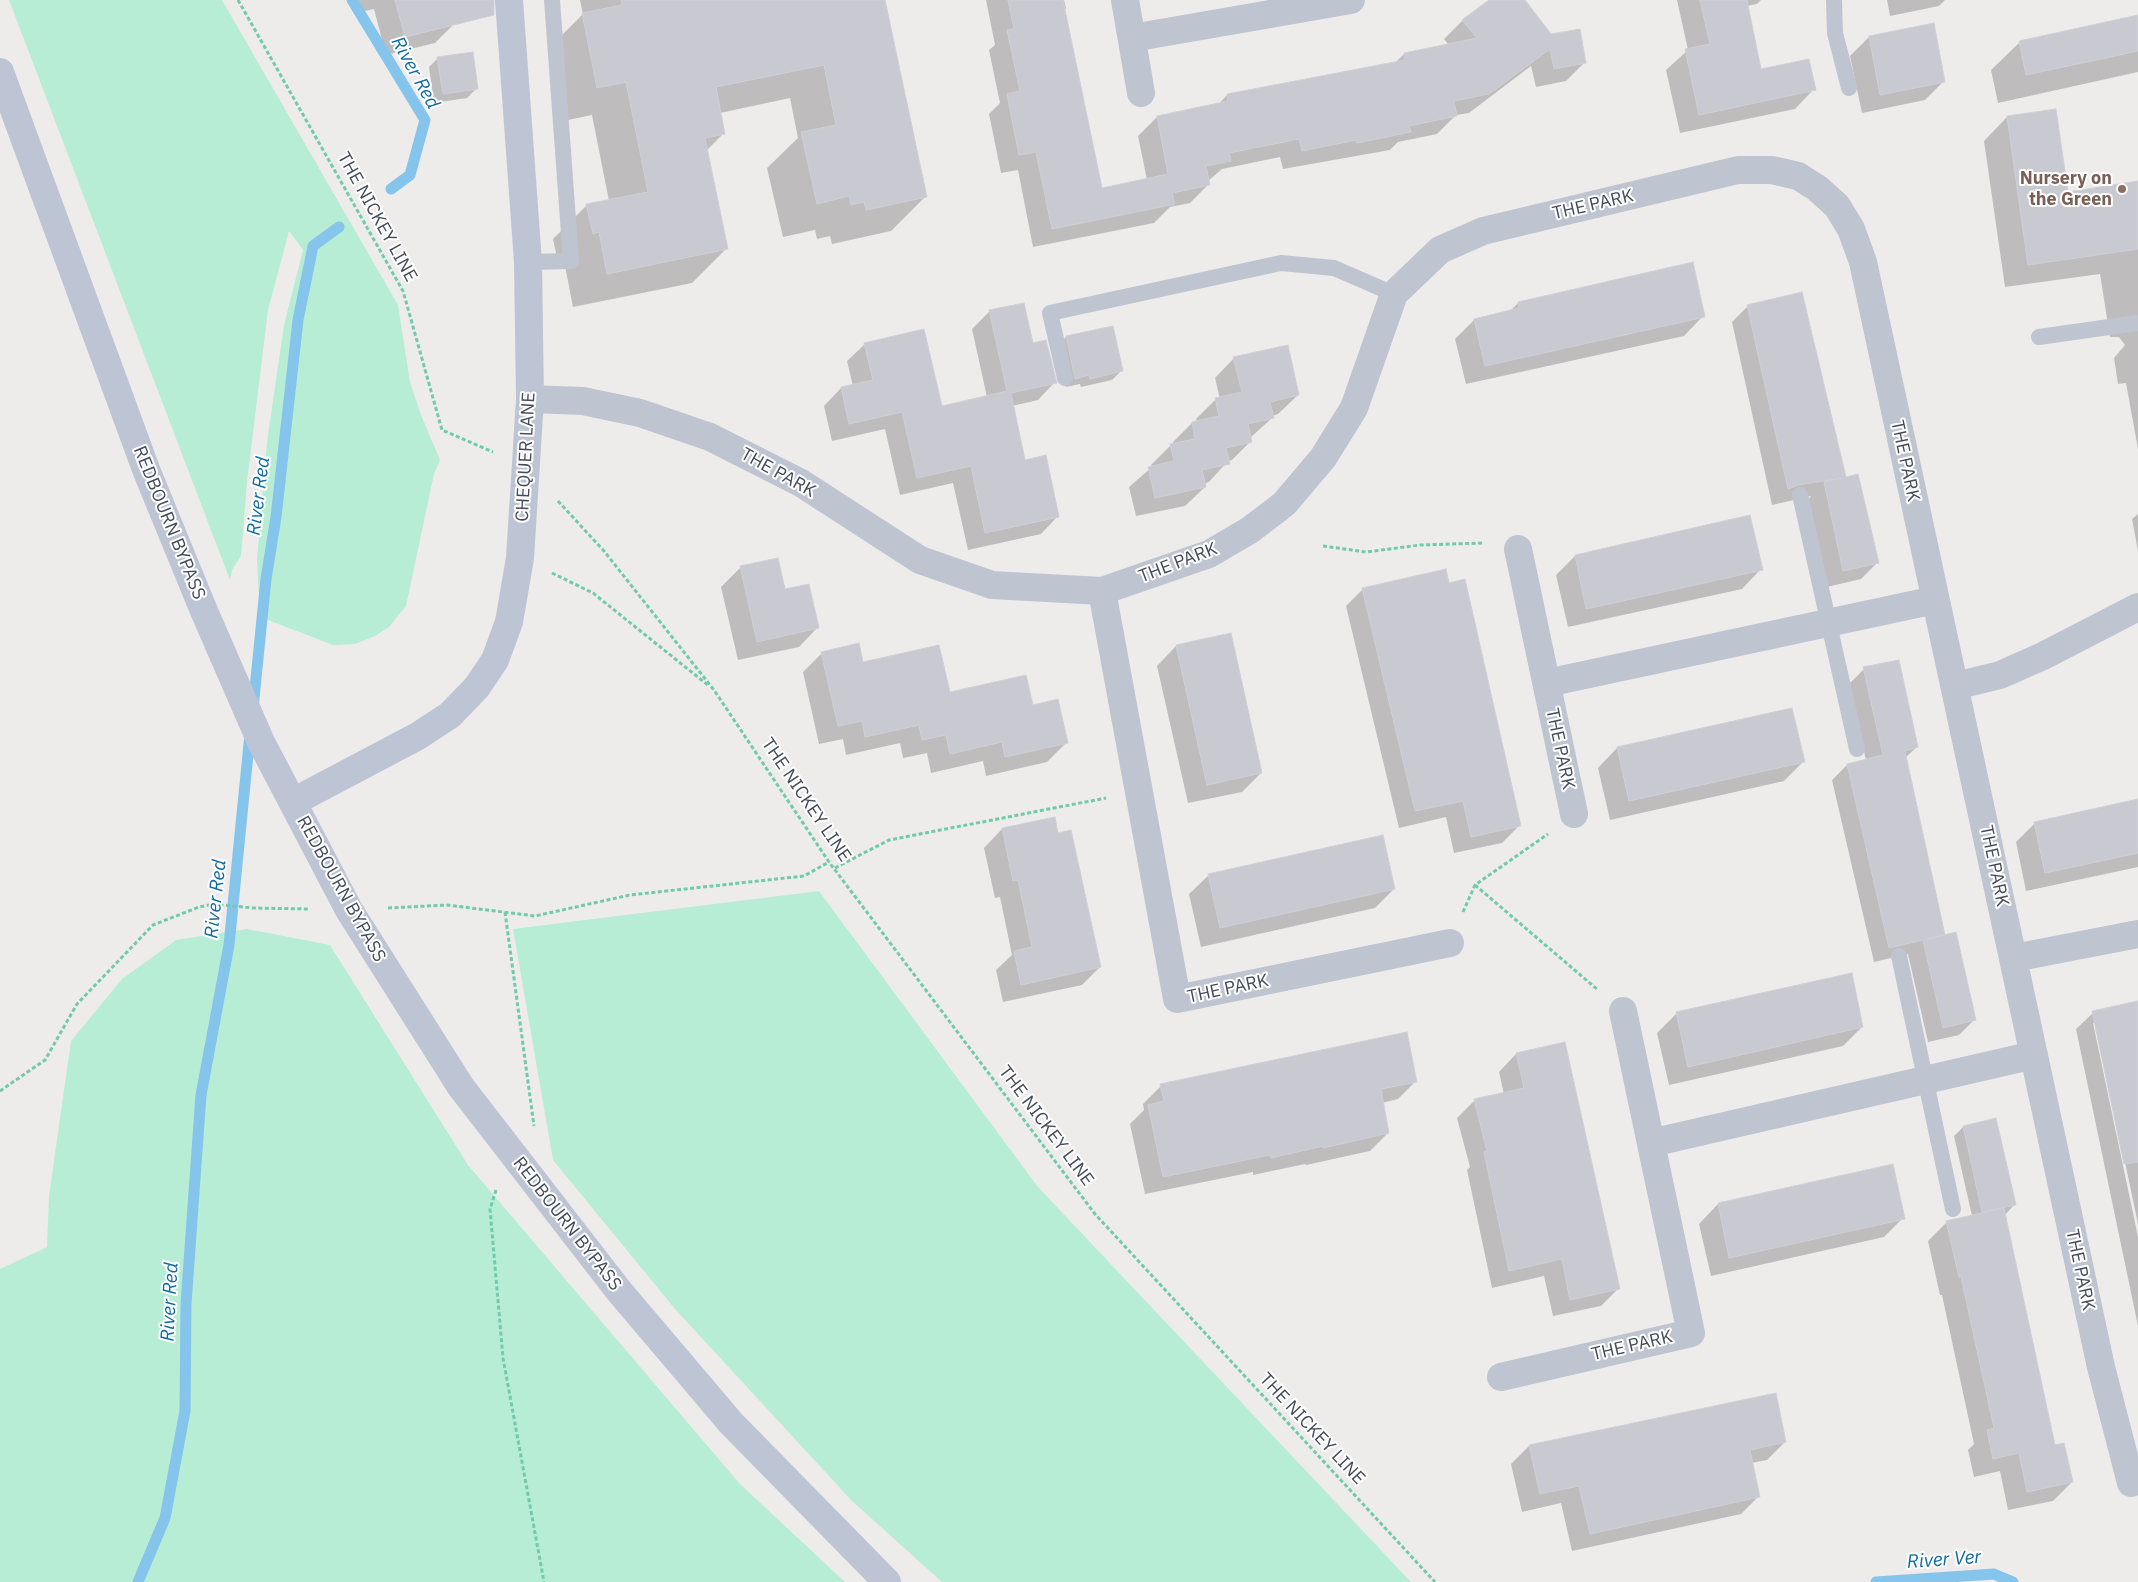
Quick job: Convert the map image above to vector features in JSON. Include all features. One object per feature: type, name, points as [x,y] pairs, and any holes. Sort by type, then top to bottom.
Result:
[{"type":"main road","name":"CHEQUER LANE","points":[[293,802],[418,736],[450,715],[477,688],[495,660],[509,622],[520,558],[530,399],[528,262],[509,0]]},
{"type":"main road","name":"REDBOURN BYPASS","points":[[0,72],[147,472],[225,660],[262,742],[349,910],[461,1087],[619,1291],[731,1423],[887,1582]]},
{"type":"street","points":[[1125,0],[1141,93]]},
{"type":"street","points":[[1132,38],[1351,0]]},
{"type":"street","name":"THE PARK","points":[[530,399],[583,401],[631,411],[710,436],[800,483],[920,560],[992,585],[1102,591],[1209,554],[1250,530],[1284,504],[1322,458],[1354,408],[1394,294],[1440,250],[1483,231],[1738,170],[1772,170],[1798,176],[1817,188],[1837,206],[1851,229],[1863,262],[2014,958],[2100,1367],[2132,1483]]},
{"type":"street","name":"THE PARK","points":[[1518,549],[1574,814]]},
{"type":"street","name":"THE PARK","points":[[1102,591],[1137,792],[1178,999],[1450,943]]},
{"type":"street","name":"THE PARK","points":[[1547,683],[1935,600]]},
{"type":"street","points":[[1955,686],[2008,671],[2138,607]]},
{"type":"street","points":[[2014,958],[2138,934]]},
{"type":"street","name":"THE PARK","points":[[1501,1377],[1691,1332],[1623,1012]]},
{"type":"street","points":[[1651,1143],[2034,1056]]},
{"type":"lane","points":[[528,262],[571,262],[552,0]]},
{"type":"lane","points":[[1834,0],[1836,34],[1849,88]]},
{"type":"lane","points":[[1066,378],[1050,313],[1281,263],[1334,268],[1394,294]]},
{"type":"lane","points":[[2039,337],[2138,324]]},
{"type":"lane","points":[[1800,495],[1857,749]]},
{"type":"lane","points":[[1899,956],[1953,1209]]},
{"type":"path","name":"THE NICKEY LINE","points":[[238,0],[404,291],[442,430],[525,465],[604,551],[714,690],[828,862],[835,868],[1095,1214],[1435,1582]]},
{"type":"path","points":[[1323,546],[1366,552],[1420,545],[1478,542],[1518,549]]},
{"type":"path","points":[[520,558],[593,592],[714,690]]},
{"type":"path","points":[[835,868],[889,840],[1137,792]]},
{"type":"path","points":[[1450,943],[1475,885],[1535,845],[1574,814]]},
{"type":"path","points":[[0,1091],[45,1060],[77,1004],[153,925],[200,907],[214,904],[253,908],[349,910],[447,905],[535,916],[630,895],[804,876],[828,862]]},
{"type":"path","points":[[1475,885],[1623,1012]]},
{"type":"path","points":[[505,912],[535,1124],[510,1152],[490,1209],[503,1358],[544,1582]]},
{"type":"green space","points":[[9,0],[222,0],[398,305],[410,382],[421,415],[440,460],[434,474],[406,606],[389,627],[375,636],[355,644],[333,645],[260,617],[257,559],[267,442],[284,325],[303,250],[289,231],[268,310],[247,482],[241,556],[232,570],[230,580]]},
{"type":"green space","points":[[819,891],[1038,1187],[1411,1582],[942,1582],[852,1501],[675,1309],[553,1160],[513,929]]},
{"type":"green space","points":[[247,929],[330,945],[468,1165],[740,1484],[845,1582],[0,1582],[0,1269],[47,1247],[49,1196],[71,1041],[122,979],[176,940]]},
{"type":"building","points":[[395,0],[494,0],[494,15],[405,37]]},
{"type":"building","points":[[621,0],[885,0],[927,197],[866,210],[864,202],[851,205],[849,196],[817,204],[801,132],[836,125],[824,65],[716,87],[725,134],[705,138],[728,249],[607,274],[599,232],[593,234],[586,204],[648,192],[626,82],[597,88],[582,13],[622,5]]},
{"type":"building","points":[[1008,0],[1063,0],[1102,188],[1168,174],[1157,116],[1228,101],[1227,94],[1405,60],[1404,53],[1477,38],[1462,20],[1489,0],[1525,0],[1551,34],[1580,29],[1586,63],[1554,69],[1550,49],[1489,94],[1454,101],[1457,116],[1409,126],[1411,132],[1357,143],[1356,140],[1302,151],[1299,139],[1229,153],[1231,161],[1206,166],[1210,185],[1172,193],[1175,204],[1052,229],[1036,152],[1019,155],[1007,94],[1020,91],[1007,30],[1014,29]]},
{"type":"building","points":[[1700,0],[1747,0],[1761,69],[1809,59],[1816,90],[1699,115],[1685,49],[1710,44]]},
{"type":"building","points":[[2138,15],[2138,51],[2026,75],[2019,41]]},
{"type":"building","points":[[1934,23],[1945,82],[1880,95],[1869,36]]},
{"type":"building","points":[[473,52],[478,89],[443,94],[437,57]]},
{"type":"building","points":[[2056,109],[2068,192],[2138,181],[2138,249],[2028,265],[2007,116]]},
{"type":"building","points":[[1693,262],[1705,317],[1485,366],[1474,319],[1519,308],[1518,302]]},
{"type":"building","points":[[1802,292],[1846,477],[1858,474],[1879,563],[1843,571],[1824,482],[1841,478],[1798,485],[1788,489],[1747,305]]},
{"type":"building","points":[[1024,303],[1033,343],[1046,340],[1057,383],[1011,393],[1025,460],[1046,455],[1059,517],[985,533],[971,466],[917,478],[902,412],[849,424],[841,387],[873,380],[864,343],[924,329],[942,406],[1007,391],[989,310]]},
{"type":"building","points":[[1113,326],[1123,371],[1090,379],[1089,375],[1075,379],[1066,336]]},
{"type":"building","points":[[1288,345],[1299,395],[1270,402],[1274,418],[1248,424],[1252,442],[1226,448],[1230,464],[1202,470],[1206,487],[1155,498],[1148,467],[1174,461],[1170,444],[1195,439],[1192,422],[1219,416],[1215,398],[1242,392],[1233,357]]},
{"type":"building","points":[[1750,515],[1763,570],[1586,609],[1575,555]]},
{"type":"building","points":[[778,558],[785,589],[809,584],[819,628],[757,642],[740,566]]},
{"type":"building","points":[[1446,569],[1449,583],[1465,579],[1521,826],[1471,837],[1463,801],[1415,811],[1362,588]]},
{"type":"building","points":[[1231,633],[1262,773],[1207,785],[1176,645]]},
{"type":"building","points":[[859,643],[863,662],[939,645],[950,692],[1026,675],[1033,705],[1058,699],[1068,743],[1005,757],[1002,742],[950,754],[946,735],[922,740],[919,725],[865,737],[862,721],[838,726],[821,652]]},
{"type":"building","points":[[1899,660],[1918,747],[1905,751],[1945,935],[1956,932],[1976,1020],[1943,1028],[1923,940],[1889,948],[1847,764],[1883,755],[1863,667]]},
{"type":"building","points":[[1792,708],[1805,762],[1629,801],[1617,747]]},
{"type":"building","points":[[2138,799],[2138,853],[2045,873],[2034,822]]},
{"type":"building","points":[[1055,817],[1058,833],[1071,830],[1101,967],[1021,985],[1014,951],[1032,947],[1018,880],[1013,881],[1002,828]]},
{"type":"building","points":[[1383,835],[1395,889],[1220,928],[1208,874]]},
{"type":"building","points":[[1852,973],[1863,1027],[1688,1067],[1676,1012]]},
{"type":"building","points":[[2138,1001],[2138,1162],[2124,1164],[2092,1011]]},
{"type":"building","points":[[1407,1032],[1417,1082],[1381,1089],[1389,1133],[1323,1148],[1323,1146],[1271,1158],[1270,1155],[1163,1177],[1148,1105],[1164,1101],[1160,1084]]},
{"type":"building","points":[[1565,1042],[1620,1289],[1570,1300],[1562,1259],[1509,1271],[1484,1152],[1487,1151],[1474,1099],[1524,1088],[1516,1053]]},
{"type":"building","points":[[1996,1118],[2016,1205],[1982,1212],[1963,1126]]},
{"type":"building","points":[[1893,1164],[1905,1219],[1729,1258],[1718,1203]]},
{"type":"building","points":[[2004,1208],[2055,1445],[2064,1443],[2073,1482],[2027,1492],[2019,1453],[1993,1459],[1987,1430],[1994,1428],[1961,1277],[1959,1277],[1946,1221]]},
{"type":"building","points":[[1776,1393],[1786,1442],[1750,1450],[1760,1497],[1590,1534],[1579,1486],[1540,1494],[1529,1445]]},
{"type":"waterway","name":"River Red","points":[[352,0],[425,120],[410,175],[391,189]]},
{"type":"waterway","name":"River Red","points":[[253,708],[266,579],[276,517],[298,320],[313,246],[339,227]]},
{"type":"waterway","name":"River Red","points":[[138,1582],[165,1518],[185,1411],[186,1304],[201,1095],[229,945],[250,734]]},
{"type":"waterway","name":"River Ver","points":[[1876,1582],[1994,1574],[2013,1582]]},
{"type":"place","name":"Nursery on the Green","points":[[2122,189]]}]
